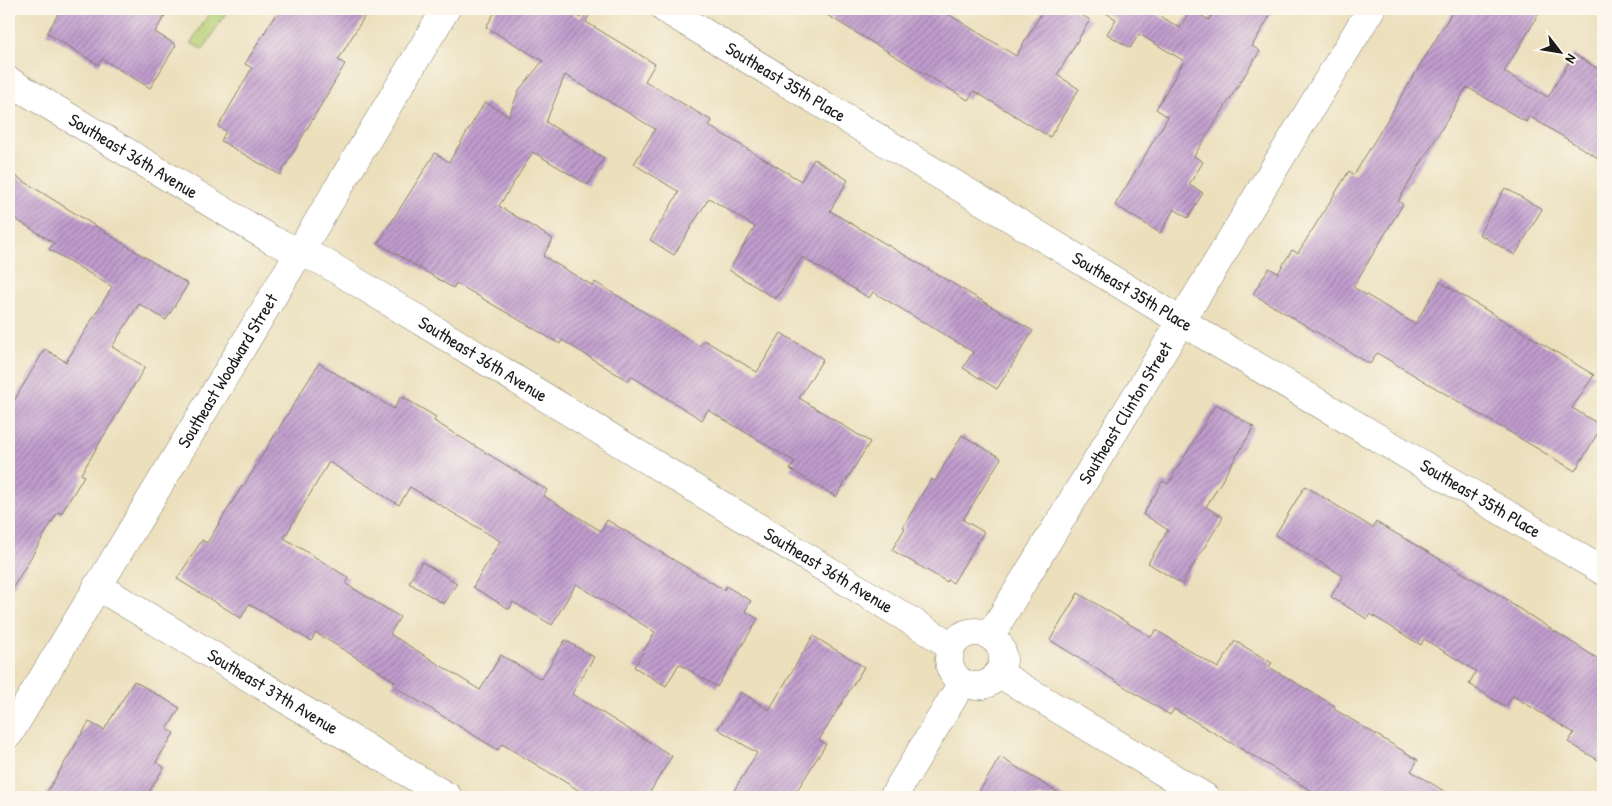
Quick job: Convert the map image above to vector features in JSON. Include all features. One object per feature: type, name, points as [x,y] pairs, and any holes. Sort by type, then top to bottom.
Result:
[{"type":"street","name":"Southeast Woodward Street","points":[[9,734],[446,9]]},
{"type":"street","name":"Southeast 35th Place","points":[[665,9],[1181,321],[1603,571]]},
{"type":"street","name":"Southeast Clinton Street","points":[[990,636],[1371,9]]},
{"type":"street","name":"Southeast 36th Avenue","points":[[9,81],[272,240],[324,262],[952,646]]},
{"type":"street","name":"Southeast 37th Avenue","points":[[97,586],[448,797]]},
{"type":"street","points":[[971,632],[990,636],[996,642],[1002,654],[1002,664],[998,673],[992,681],[980,686],[962,683],[953,675],[949,665],[949,655],[952,646],[959,638],[971,632]]},
{"type":"street","points":[[998,673],[1205,797]]},
{"type":"street","points":[[893,797],[962,683]]},
{"type":"green space","points":[[212,9],[228,9],[203,50],[191,43]]},
{"type":"building","points":[[61,9],[169,9],[155,32],[176,45],[150,88],[102,59],[99,65],[47,33]]},
{"type":"building","points":[[279,9],[369,9],[338,60],[345,64],[280,175],[221,141],[226,131],[218,127],[252,68],[245,64]]},
{"type":"building","points":[[497,9],[565,9],[580,18],[585,13],[589,15],[586,22],[655,64],[645,81],[712,121],[709,126],[801,181],[814,159],[848,180],[830,211],[1033,331],[997,389],[963,368],[973,352],[873,292],[869,298],[802,257],[776,299],[729,270],[755,227],[709,198],[674,255],[650,240],[679,192],[634,164],[655,129],[565,75],[546,122],[604,158],[588,185],[533,152],[499,206],[553,239],[543,256],[593,286],[595,282],[700,346],[704,340],[757,372],[781,333],[823,359],[799,398],[870,442],[836,497],[790,469],[795,462],[708,410],[702,420],[631,376],[628,381],[562,340],[560,344],[456,283],[453,288],[378,243],[435,153],[449,162],[485,102],[509,116],[519,90],[543,61],[486,27]]},
{"type":"building","points":[[817,9],[940,9],[1016,56],[1044,9],[1072,9],[1090,20],[1057,75],[1079,89],[1050,137],[974,91],[968,100]]},
{"type":"building","points":[[1099,9],[1155,9],[1153,12],[1180,28],[1191,9],[1209,20],[1215,9],[1274,9],[1252,46],[1260,51],[1194,156],[1203,162],[1189,185],[1203,193],[1188,218],[1174,209],[1160,233],[1115,205],[1168,117],[1156,109],[1184,61],[1139,34],[1130,48],[1107,34],[1116,19]]},
{"type":"building","points":[[1454,9],[1542,9],[1504,72],[1548,97],[1574,54],[1603,72],[1603,161],[1529,116],[1526,122],[1467,87],[1398,201],[1403,204],[1353,287],[1415,324],[1440,282],[1594,375],[1572,408],[1602,426],[1575,471],[1377,353],[1370,364],[1253,294],[1269,268],[1278,273],[1292,250],[1298,253],[1349,171],[1354,175]]},
{"type":"building","points":[[9,172],[188,284],[166,320],[139,304],[112,347],[145,367],[81,474],[84,476],[61,514],[58,512],[9,594],[9,409],[45,349],[66,362],[112,287],[49,249],[54,243],[9,215]]},
{"type":"building","points":[[1505,188],[1542,209],[1515,255],[1479,234]]},
{"type":"building","points":[[319,363],[394,409],[401,396],[436,417],[434,421],[547,490],[544,496],[601,531],[607,520],[724,590],[726,586],[751,601],[745,611],[758,619],[717,687],[679,664],[666,686],[634,667],[655,632],[576,584],[552,625],[513,602],[509,609],[473,587],[500,541],[410,487],[399,505],[329,462],[284,538],[349,578],[346,584],[400,617],[390,634],[480,690],[501,655],[541,679],[565,640],[594,657],[572,694],[672,756],[647,797],[590,797],[502,744],[498,750],[392,685],[395,681],[316,633],[311,641],[249,604],[241,618],[177,579],[202,540],[207,543]]},
{"type":"building","points":[[1216,404],[1254,427],[1206,507],[1223,517],[1182,584],[1148,563],[1168,530],[1143,514],[1163,481],[1168,484]]},
{"type":"building","points":[[962,435],[1001,458],[963,520],[984,532],[953,583],[948,580],[947,582],[892,550],[931,479],[935,481]]},
{"type":"building","points":[[1305,486],[1373,528],[1376,522],[1428,552],[1511,602],[1603,662],[1603,763],[1568,742],[1574,733],[1513,696],[1506,707],[1469,684],[1476,671],[1424,639],[1421,645],[1370,614],[1367,619],[1331,597],[1343,576],[1275,535]]},
{"type":"building","points":[[422,562],[457,583],[444,604],[409,583]]},
{"type":"building","points":[[1078,593],[1151,637],[1156,630],[1218,668],[1235,641],[1272,663],[1269,667],[1335,706],[1334,709],[1418,760],[1411,771],[1454,797],[1322,797],[1174,709],[1170,715],[1050,640]]},
{"type":"building","points":[[813,636],[864,667],[819,740],[826,744],[793,797],[730,797],[757,753],[718,729],[741,692],[769,710]]},
{"type":"building","points":[[134,681],[180,708],[167,729],[174,733],[156,762],[164,767],[146,797],[44,797],[89,722],[104,730]]},
{"type":"building","points":[[1000,757],[1065,797],[976,797]]}]
